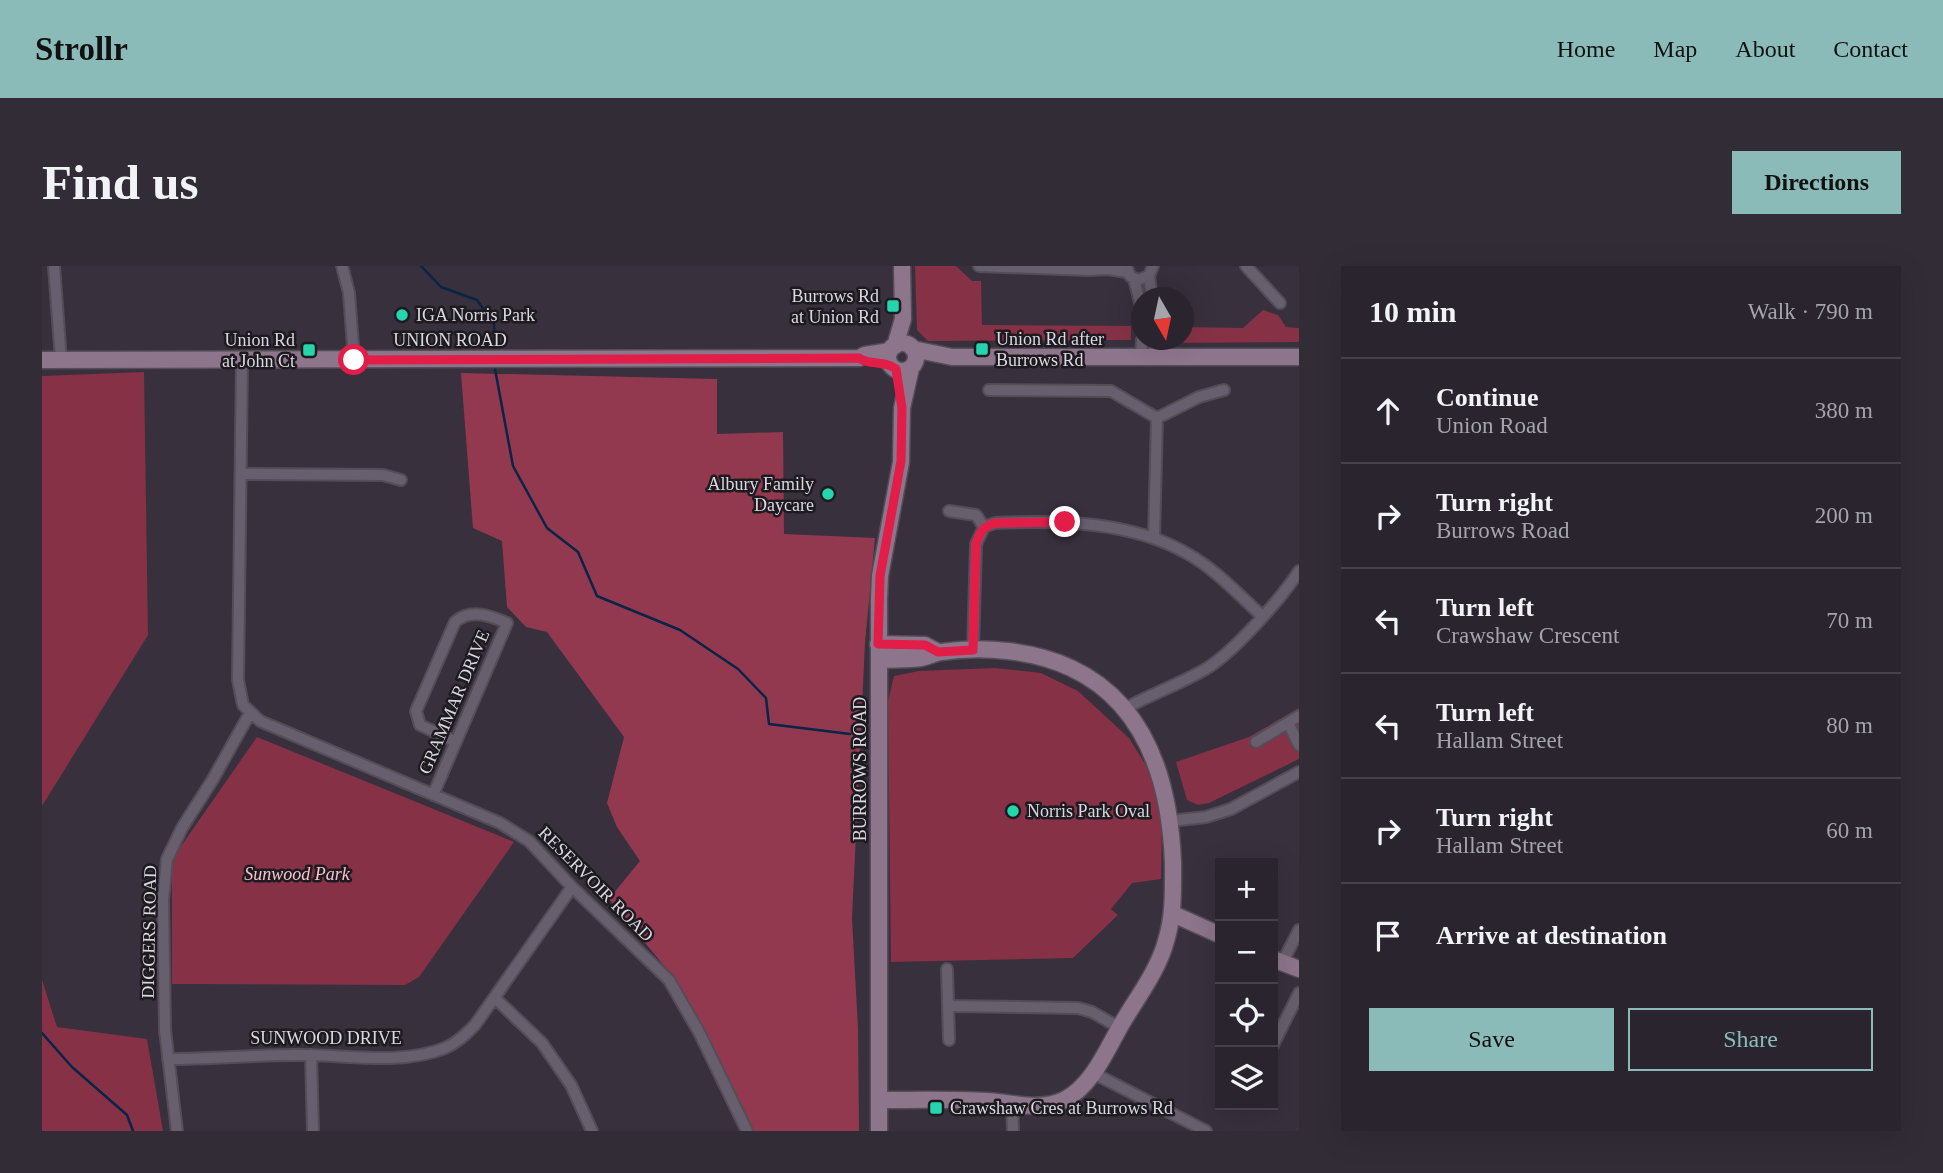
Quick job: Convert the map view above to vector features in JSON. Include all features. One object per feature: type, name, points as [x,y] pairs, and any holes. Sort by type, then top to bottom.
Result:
[{"type":"main road","name":"BURROWS ROAD","points":[[879,1131],[880,576],[901,461],[902,266]]},
{"type":"main road","name":"UNION ROAD","points":[[42,360],[859,358],[865,363],[902,357],[1299,357]]},
{"type":"main road","points":[[878,652],[925,645],[938,652],[973,650],[1035,655],[1089,678],[1109,692],[1126,708],[1160,772],[1170,821],[1173,914],[1165,945],[1120,1028],[1093,1073],[1081,1088],[1063,1100],[1038,1106],[989,1101],[880,1100]]},
{"type":"main road","points":[[1173,914],[1215,933]]},
{"type":"main road","points":[[1278,961],[1299,969]]},
{"type":"street","points":[[54,266],[61,360]]},
{"type":"street","points":[[342,266],[349,293],[354,360]]},
{"type":"street","points":[[979,266],[1088,270],[1112,267],[1129,272],[1142,280],[1152,270],[1165,266]]},
{"type":"street","points":[[1246,266],[1280,303]]},
{"type":"street","points":[[1145,350],[1147,358]]},
{"type":"street","points":[[1147,358],[1151,350]]},
{"type":"street","points":[[242,360],[239,680],[243,705],[250,713]]},
{"type":"street","points":[[989,390],[1111,391],[1157,418]]},
{"type":"street","points":[[1157,418],[1199,397],[1224,390]]},
{"type":"street","points":[[1154,538],[1157,418]]},
{"type":"street","points":[[241,474],[383,475],[401,480]]},
{"type":"street","points":[[949,511],[976,515],[984,527]]},
{"type":"street","points":[[973,650],[976,544],[984,527],[995,523],[1065,522],[1154,538],[1189,554],[1262,616]]},
{"type":"street","points":[[1126,708],[1210,666],[1228,652],[1299,571]]},
{"type":"street","name":"GRAMMAR DRIVE","points":[[433,795],[508,623],[487,614],[461,617],[455,622],[416,711],[420,725],[456,742]]},
{"type":"street","name":"RESERVOIR ROAD","points":[[250,713],[260,720],[500,823],[529,841],[572,887],[669,980],[699,1032],[747,1131]]},
{"type":"street","name":"DIGGERS ROAD","points":[[177,1131],[164,1010],[163,900],[167,859],[182,828],[250,713]]},
{"type":"street","points":[[1256,743],[1299,716]]},
{"type":"street","points":[[1288,723],[1299,745]]},
{"type":"street","points":[[1170,821],[1206,817],[1231,809],[1299,772]]},
{"type":"street","name":"SUNWOOD DRIVE","points":[[168,1059],[311,1055],[401,1056],[446,1048],[461,1039],[475,1025],[572,887]]},
{"type":"street","points":[[1278,961],[1299,930]]},
{"type":"street","points":[[947,969],[949,1040]]},
{"type":"street","points":[[1278,1035],[1299,993]]},
{"type":"street","points":[[495,998],[541,1043],[571,1085],[592,1131]]},
{"type":"street","points":[[948,1006],[1078,1008],[1092,1012],[1120,1028]]},
{"type":"street","points":[[311,1055],[313,1131]]},
{"type":"street","points":[[1093,1073],[1206,1131]]},
{"type":"street","points":[[1012,1104],[1013,1131]]},
{"type":"green space","points":[[915,266],[956,266],[972,281],[981,281],[982,325],[1131,326],[1131,340],[928,341],[917,330]]},
{"type":"green space","points":[[1263,310],[1278,315],[1286,327],[1299,328],[1299,342],[1194,343],[1194,327],[1243,328]]},
{"type":"green space","points":[[144,372],[148,635],[42,806],[42,376]]},
{"type":"green space","points":[[995,668],[1041,673],[1078,691],[1129,738],[1152,775],[1162,815],[1161,879],[1132,883],[1111,909],[1118,915],[1073,958],[891,962],[888,701],[894,676],[919,671]]},
{"type":"green space","points":[[1299,708],[1299,759],[1209,803],[1198,805],[1187,800],[1176,762],[1249,737]]},
{"type":"green space","name":"Sunwood Park","points":[[257,737],[514,842],[419,977],[405,985],[172,984],[172,859]]},
{"type":"green space","points":[[42,980],[57,1027],[147,1039],[163,1131],[42,1131]]},
{"type":"shaded area","points":[[461,373],[717,379],[717,434],[783,432],[784,534],[875,538],[865,643],[852,918],[858,1029],[859,1131],[752,1131],[698,1019],[674,978],[609,899],[640,861],[617,827],[607,803],[624,737],[547,632],[526,627],[507,607],[502,541],[473,528]]},
{"type":"waterway","points":[[421,266],[441,287],[477,300],[494,324],[495,347]]},
{"type":"waterway","points":[[495,369],[513,466],[547,528],[578,552],[597,596],[680,630],[738,669],[766,698],[769,724],[850,734]]},
{"type":"waterway","points":[[42,1033],[72,1067],[127,1115],[133,1131]]},
{"type":"place","name":"Burrows Rd at Union Rd","points":[[893,306]]},
{"type":"place","name":"IGA Norris Park","points":[[402,315]]},
{"type":"place","name":"Union Rd after Burrows Rd","points":[[982,349]]},
{"type":"place","name":"Union Rd at John Ct","points":[[309,350]]},
{"type":"place","name":"Albury Family Daycare","points":[[828,494]]},
{"type":"place","name":"Norris Park Oval","points":[[1013,811]]},
{"type":"place","name":"Crawshaw Cres at Burrows Rd","points":[[936,1108]]},
{"type":"route","points":[[354,360],[859,358],[865,363],[891,365],[896,369],[902,408],[901,461],[880,576],[878,644],[925,645],[938,652],[973,650],[976,544],[979,533],[984,527],[995,523],[1065,522]]}]
